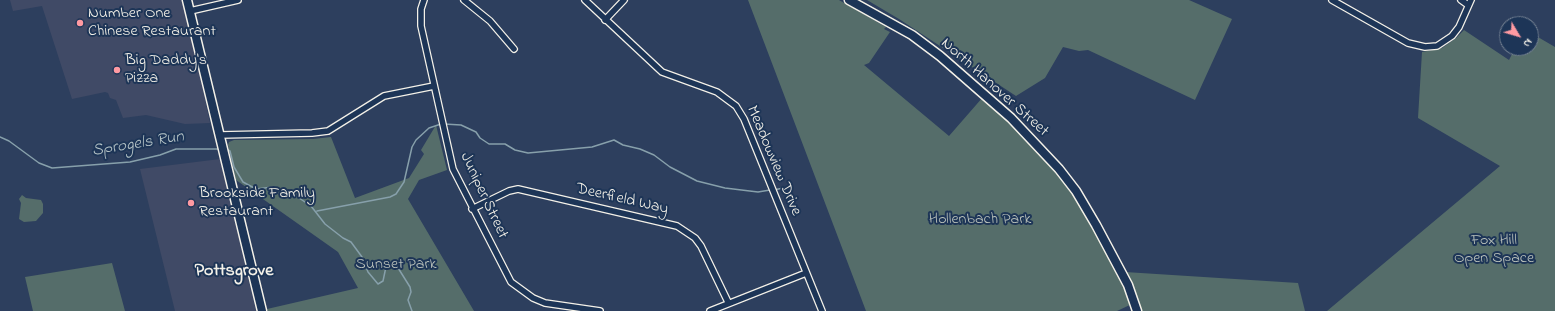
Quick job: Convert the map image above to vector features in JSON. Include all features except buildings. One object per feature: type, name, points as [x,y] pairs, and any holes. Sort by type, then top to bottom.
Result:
[{"type":"street","points":[[187,0],[223,144],[262,311]]},
{"type":"street","points":[[190,11],[238,0]]},
{"type":"street","name":"Juniper Street","points":[[424,0],[421,9],[421,26],[453,169],[472,209],[511,282],[533,298],[545,303],[600,311]]},
{"type":"street","points":[[464,0],[490,21],[514,49]]},
{"type":"street","name":"Meadowview Drive","points":[[585,0],[662,72],[717,92],[736,106],[744,119],[822,311]]},
{"type":"street","points":[[605,20],[624,0]]},
{"type":"street","name":"North Hanover Street","points":[[848,0],[912,35],[940,56],[1011,118],[1055,164],[1076,190],[1096,225],[1126,280],[1137,311]]},
{"type":"street","points":[[1332,0],[1408,43],[1425,47],[1437,46],[1452,36],[1459,27],[1469,2],[1461,0]]},
{"type":"street","points":[[220,134],[312,133],[328,130],[384,96],[434,86]]},
{"type":"street","name":"Deerfield Way","points":[[472,209],[509,191],[518,189],[677,226],[695,238],[701,246],[728,302]]},
{"type":"street","points":[[710,311],[728,302],[806,272]]},
{"type":"shaded area","points":[[10,0],[184,0],[210,123],[185,124],[146,115],[123,118],[116,100],[110,98],[108,93],[105,92],[72,99],[42,6],[13,11]]},
{"type":"shaded area","points":[[220,159],[256,311],[175,311],[140,169]]},
{"type":"green space","name":"Hollenbach Park","points":[[748,0],[839,0],[886,27],[884,29],[890,32],[869,63],[864,65],[949,136],[983,97],[1013,125],[1068,184],[1118,271],[1132,304],[1117,311],[866,311]]},
{"type":"green space","points":[[867,0],[1189,0],[1232,19],[1195,100],[1088,50],[1079,51],[1063,47],[1045,78],[1016,96],[899,19]]},
{"type":"green space","name":"Fox Hill Open Space","points":[[1464,30],[1499,53],[1499,56],[1503,56],[1509,60],[1511,56],[1539,56],[1539,38],[1555,47],[1555,311],[1327,311],[1500,166],[1418,118],[1422,52],[1442,48]]},
{"type":"green space","name":"Sunset Park","points":[[436,125],[447,170],[419,180],[408,199],[474,311],[268,311],[267,309],[358,288],[338,252],[236,180],[228,145],[229,142],[234,140],[313,139],[331,137],[355,198],[409,178],[424,154],[421,150]]},
{"type":"green space","points":[[22,195],[26,198],[41,200],[43,204],[43,213],[36,221],[24,222],[19,219],[21,203],[19,199]]},
{"type":"green space","points":[[112,263],[125,311],[33,311],[25,277]]},
{"type":"green space","points":[[1125,272],[1298,283],[1305,311],[1141,311],[1133,287]]},
{"type":"waterway","points":[[317,211],[390,197],[396,194],[404,182],[412,147],[416,140],[429,128],[441,124]]},
{"type":"waterway","points":[[444,124],[461,125],[476,132],[480,138],[489,144],[505,144],[515,150],[528,153],[592,147],[614,140],[623,145],[640,149],[654,155],[670,167],[697,181],[725,188],[758,192],[770,190]]},
{"type":"waterway","name":"Sprogels Run","points":[[0,137],[9,141],[39,163],[52,168],[130,162],[160,155],[176,149],[220,149]]},
{"type":"waterway","name":"Sprogels Run","points":[[226,149],[230,151],[234,167],[243,182],[256,189],[273,187],[290,192],[311,206],[325,224],[343,238],[351,242],[362,257],[368,272],[378,284],[383,281],[387,262],[395,263],[410,287],[411,292],[408,300],[412,311]]},
{"type":"waterway","points":[[774,190],[792,186]]},
{"type":"place","name":"Number One Chinese Restaurant","points":[[80,23]]},
{"type":"place","name":"Big Daddy's Pizza","points":[[117,70]]},
{"type":"place","name":"Brookside Family Restaurant","points":[[191,203]]},
{"type":"district","name":"Pottsgrove","points":[[234,272]]}]
